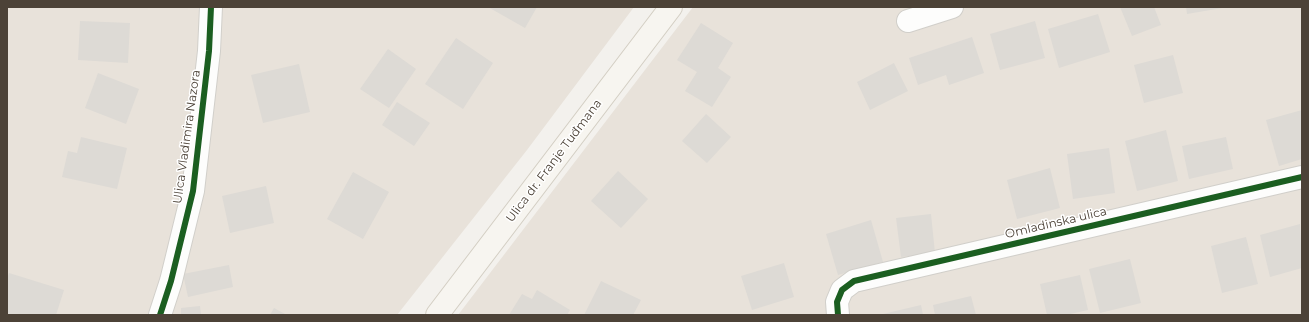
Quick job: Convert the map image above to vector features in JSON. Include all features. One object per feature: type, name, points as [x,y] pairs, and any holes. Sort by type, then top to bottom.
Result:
[{"type":"main road","name":"Ulica dr. Franje Tuđmana","points":[[437,315],[671,7]]},
{"type":"street","name":"Ulica Vladimira Nazora","points":[[160,315],[171,281],[193,192],[209,51],[211,7]]},
{"type":"street","points":[[908,21],[952,7]]},
{"type":"street","name":"Omladinska ulica","points":[[838,315],[836,302],[842,290],[854,282],[1302,177]]},
{"type":"shaded area","points":[[7,7],[634,7],[527,150],[397,315],[7,315]]},
{"type":"shaded area","points":[[693,7],[1302,7],[1302,315],[458,315]]},
{"type":"building","points":[[488,7],[537,7],[525,28]]},
{"type":"building","points":[[1120,7],[1154,7],[1161,25],[1132,36]]},
{"type":"building","points":[[1186,7],[1222,7],[1222,8],[1187,14]]},
{"type":"building","points":[[1098,14],[1110,52],[1059,68],[1048,29]]},
{"type":"building","points":[[80,21],[130,23],[128,63],[78,60]]},
{"type":"building","points":[[1035,21],[1045,58],[1000,70],[990,34]]},
{"type":"building","points":[[701,23],[733,43],[718,68],[731,77],[712,107],[685,91],[697,72],[677,60]]},
{"type":"building","points":[[972,37],[984,73],[949,85],[946,75],[918,85],[909,58]]},
{"type":"building","points":[[456,38],[493,63],[463,109],[425,84]]},
{"type":"building","points":[[388,49],[416,69],[389,108],[360,89]]},
{"type":"building","points":[[1173,55],[1183,93],[1144,103],[1134,65]]},
{"type":"building","points":[[894,63],[908,91],[870,110],[857,82]]},
{"type":"building","points":[[299,64],[310,112],[263,123],[251,75]]},
{"type":"building","points":[[98,73],[139,89],[126,124],[85,108]]},
{"type":"building","points":[[397,102],[430,123],[414,146],[382,125]]},
{"type":"building","points":[[1302,110],[1302,159],[1279,166],[1266,120]]},
{"type":"building","points":[[706,114],[731,137],[707,163],[682,141]]},
{"type":"building","points":[[1166,130],[1178,181],[1137,191],[1125,141]]},
{"type":"building","points":[[81,137],[127,148],[117,189],[62,177],[68,151],[77,153]]},
{"type":"building","points":[[1226,137],[1233,169],[1189,179],[1182,146]]},
{"type":"building","points":[[1109,148],[1115,193],[1073,199],[1067,154]]},
{"type":"building","points":[[1050,168],[1060,208],[1017,219],[1007,180]]},
{"type":"building","points":[[618,171],[648,199],[621,228],[591,201]]},
{"type":"building","points":[[353,172],[389,192],[363,239],[327,219]]},
{"type":"building","points":[[266,186],[274,223],[230,233],[222,196]]},
{"type":"building","points":[[931,214],[935,253],[901,257],[896,218]]},
{"type":"building","points":[[871,220],[883,262],[838,275],[826,234]]},
{"type":"building","points":[[1300,224],[1302,268],[1270,277],[1260,235]]},
{"type":"building","points":[[1246,237],[1258,284],[1222,293],[1211,246]]},
{"type":"building","points":[[1130,259],[1141,303],[1100,313],[1089,269]]},
{"type":"building","points":[[784,263],[794,297],[752,310],[741,276]]},
{"type":"building","points":[[229,265],[233,287],[188,297],[183,274]]},
{"type":"building","points":[[9,273],[64,290],[56,315],[7,315],[7,279]]},
{"type":"building","points":[[1080,275],[1088,310],[1066,315],[1047,315],[1040,284]]},
{"type":"building","points":[[601,281],[641,300],[633,315],[584,315]]},
{"type":"building","points":[[537,290],[570,310],[567,315],[509,315],[522,294],[532,299]]},
{"type":"building","points":[[971,296],[976,315],[935,315],[933,305]]},
{"type":"building","points":[[921,305],[923,315],[883,315],[883,314]]},
{"type":"building","points":[[200,306],[201,315],[181,315],[181,308]]},
{"type":"building","points":[[274,308],[287,315],[270,315]]},
{"type":"cycle path","points":[[160,315],[171,281],[193,191],[209,51],[211,7]]},
{"type":"cycle path","points":[[838,315],[837,302],[842,290],[854,281],[1302,177]]}]
